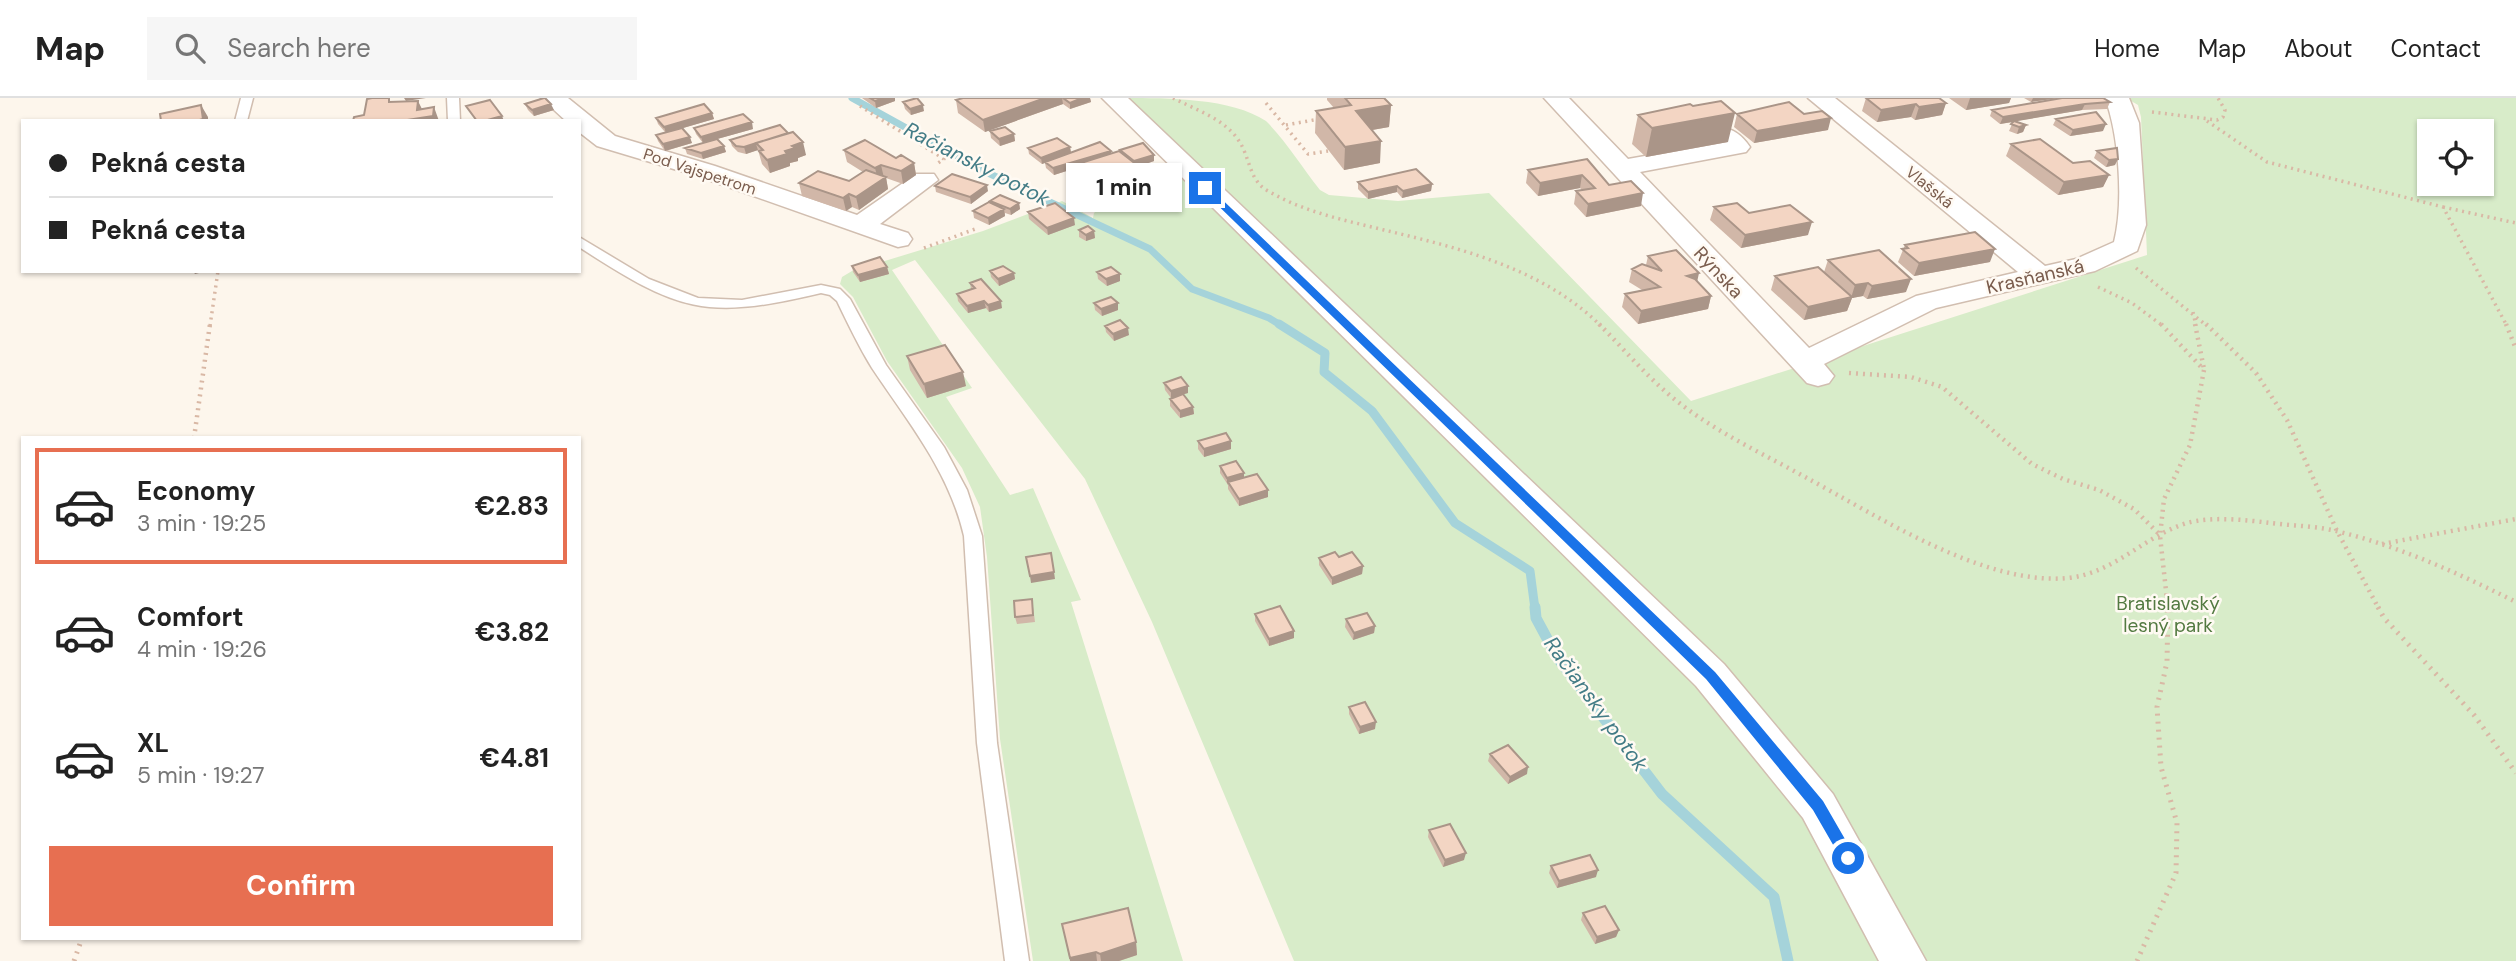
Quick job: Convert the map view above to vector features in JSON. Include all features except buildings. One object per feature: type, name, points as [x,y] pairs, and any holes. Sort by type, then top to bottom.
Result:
[{"type":"street","name":"Pod Vajspetrom","points":[[553,98],[579,119]]},
{"type":"street","points":[[1114,98],[1710,675],[1818,806],[1903,961]]},
{"type":"street","name":"Rýnska","points":[[1556,98],[1812,366]]},
{"type":"street","name":"Vlašská","points":[[1821,98],[2049,273]]},
{"type":"street","points":[[2116,253],[2127,244],[2132,225],[2120,103]]},
{"type":"street","name":"Pod Vajspetrom","points":[[581,121],[606,141],[706,172],[909,244]]},
{"type":"street","points":[[1621,168],[1737,147],[1723,134]]},
{"type":"street","points":[[859,226],[925,180]]},
{"type":"street","name":"Krasňanská","points":[[1812,366],[1926,302],[2049,273],[2116,253]]},
{"type":"lane","points":[[242,119],[247,98]]},
{"type":"lane","points":[[453,98],[454,119]]},
{"type":"lane","points":[[581,242],[673,295],[695,302],[737,304],[821,289],[835,292],[843,299],[877,363],[951,471],[968,510],[973,536],[987,743],[1017,961]]},
{"type":"path","points":[[1173,98],[1220,122],[1232,132],[1241,143],[1254,178],[1265,190],[1319,214],[1413,237],[1511,268],[1552,286],[1589,314],[1666,392],[1702,420],[1839,496],[1962,558],[2030,577],[2068,578],[2102,571],[2160,536],[2191,522],[2216,519],[2290,524],[2336,531],[2381,544],[2468,578],[2516,602]]},
{"type":"path","points":[[2207,121],[2223,117],[2225,110],[2217,98]]},
{"type":"path","points":[[1266,103],[1308,154],[1328,150]]},
{"type":"path","points":[[2120,103],[2207,121],[2267,162],[2443,208],[2516,223]]},
{"type":"path","points":[[860,106],[944,159],[918,178],[925,180]]},
{"type":"path","points":[[1286,125],[1326,118]]},
{"type":"path","points":[[2443,208],[2503,316],[2516,349]]},
{"type":"path","points":[[909,244],[978,228]]},
{"type":"path","points":[[2116,253],[2193,313],[2256,373],[2287,420],[2336,531],[2384,618],[2474,715],[2516,773]]},
{"type":"path","points":[[194,436],[218,273]]},
{"type":"path","points":[[2049,273],[2133,303],[2172,330],[2204,370]]},
{"type":"path","points":[[2137,961],[2176,873],[2177,823],[2161,767],[2157,707],[2167,662],[2169,631],[2168,597],[2160,536],[2164,499],[2190,445],[2204,370],[2193,313]]},
{"type":"path","points":[[1812,366],[1843,372],[1911,377],[1942,387],[2032,464],[2063,479],[2099,490],[2134,509],[2160,536]]},
{"type":"path","points":[[2381,544],[2515,518]]},
{"type":"path","points":[[75,961],[81,940]]},
{"type":"green space","name":"Bratislavský lesný park","points":[[1124,98],[1199,101],[1252,113],[1266,121],[1320,190],[1329,195],[1398,201],[1489,193],[1691,401],[2147,255],[2141,117],[2138,105],[2126,98],[2516,98],[2516,961],[1294,961],[1152,622],[1085,479],[915,260],[892,270],[972,388],[946,397],[1010,495],[1033,488],[1081,600],[1071,602],[1183,961],[1033,961],[1000,739],[987,557],[980,507],[962,468],[887,361],[853,297],[840,284],[842,277],[852,271],[983,231],[1062,201],[1093,218],[1094,213],[1105,202],[1185,179]]},
{"type":"waterway","name":"Račiansky potok","points":[[852,98],[986,172],[1150,249],[1192,289],[1269,318],[1282,326]]},
{"type":"waterway","name":"Račiansky potok","points":[[1279,324],[1325,353],[1324,372],[1372,411],[1455,523],[1530,571],[1535,609]]},
{"type":"waterway","name":"Račiansky potok","points":[[1535,607],[1536,618],[1557,657],[1662,794],[1774,897],[1788,961]]},
{"type":"route","points":[[1205,188],[1653,617],[1710,675],[1786,763],[1818,806],[1848,858]]}]
